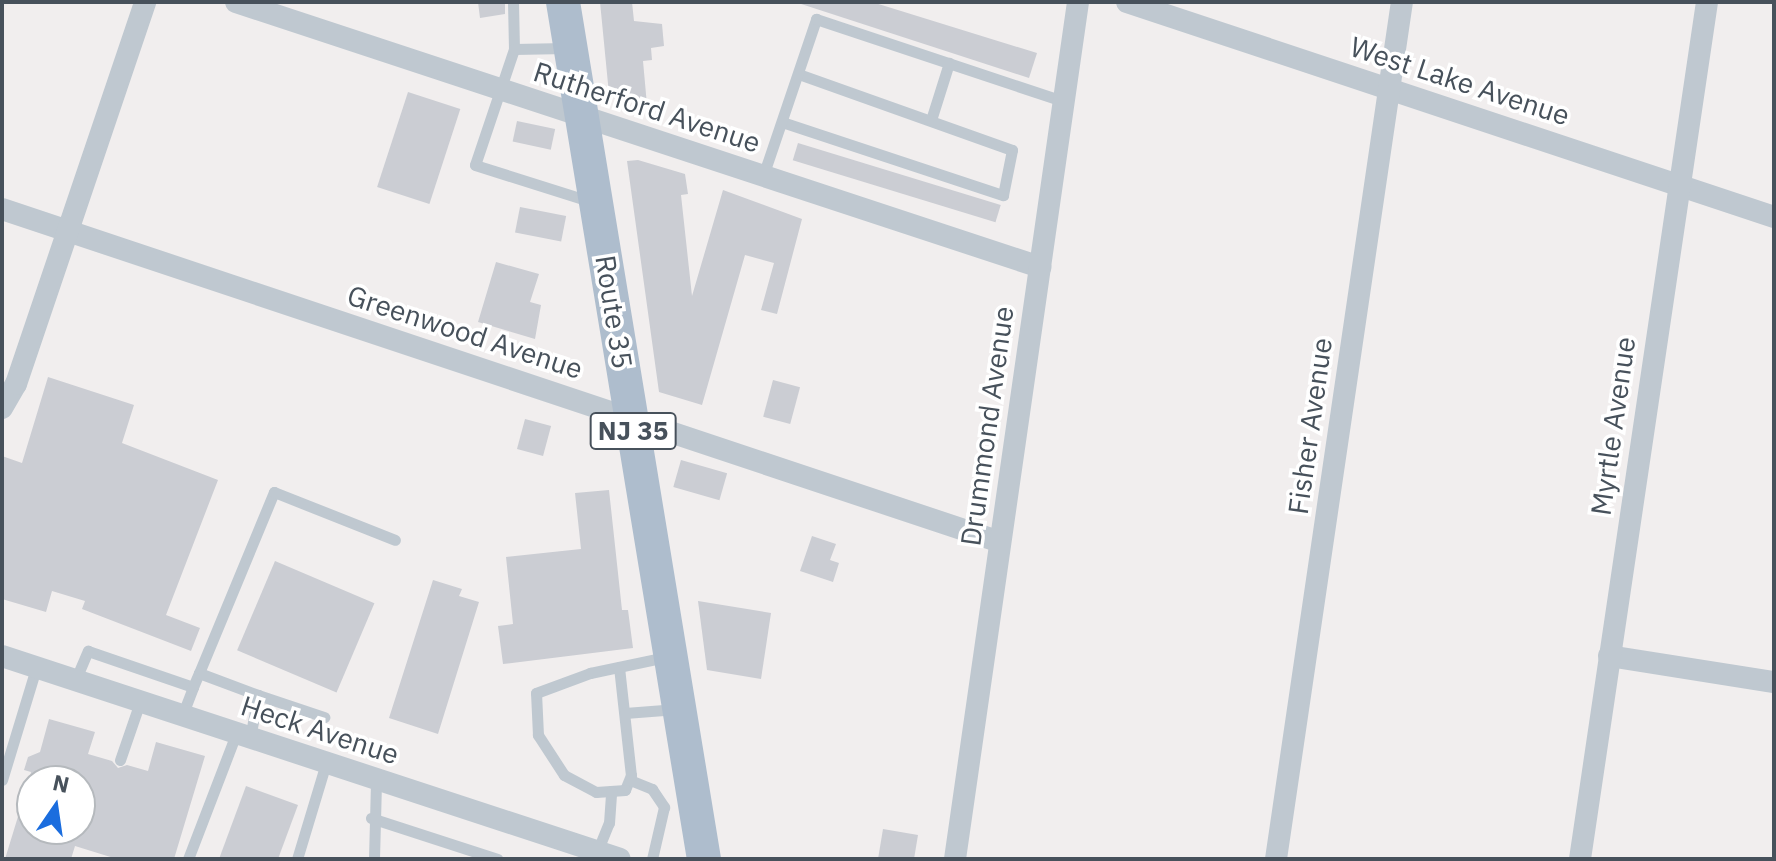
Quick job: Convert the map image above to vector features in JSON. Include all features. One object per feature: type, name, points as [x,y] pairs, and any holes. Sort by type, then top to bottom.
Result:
[{"type":"main road","name":"Route 35","points":[[563,2],[704,859]]},
{"type":"street","points":[[2,408],[16,384],[145,2]]},
{"type":"street","name":"Rutherford Avenue","points":[[236,2],[1040,267]]},
{"type":"street","name":"Drummond Avenue","points":[[955,859],[1078,2]]},
{"type":"street","name":"West Lake Avenue","points":[[1127,2],[1774,217]]},
{"type":"street","name":"Fisher Avenue","points":[[1276,859],[1402,2]]},
{"type":"street","name":"Myrtle Avenue","points":[[1580,859],[1707,2]]},
{"type":"street","name":"Greenwood Avenue","points":[[2,209],[1000,542]]},
{"type":"street","name":"Heck Avenue","points":[[2,656],[376,780],[567,851],[597,852],[620,859]]},
{"type":"street","points":[[1609,656],[1774,682]]},
{"type":"lane","points":[[513,2],[514,49],[475,165],[596,203]]},
{"type":"lane","points":[[763,177],[816,19],[1063,101]]},
{"type":"lane","points":[[514,49],[570,48]]},
{"type":"lane","points":[[931,120],[949,63]]},
{"type":"lane","points":[[782,122],[1003,195],[1012,150],[798,74]]},
{"type":"lane","points":[[182,716],[274,492],[395,540]]},
{"type":"lane","points":[[75,681],[88,651],[193,687]]},
{"type":"lane","points":[[619,667],[630,780],[625,790],[596,792],[564,775],[538,735],[536,693],[619,667],[671,656]]},
{"type":"lane","points":[[2,780],[36,668]]},
{"type":"lane","points":[[199,673],[324,717]]},
{"type":"lane","points":[[188,859],[258,695]]},
{"type":"lane","points":[[120,760],[140,702]]},
{"type":"lane","points":[[625,713],[679,709]]},
{"type":"lane","points":[[297,859],[326,763]]},
{"type":"lane","points":[[374,859],[371,818],[376,780]]},
{"type":"lane","points":[[630,780],[652,789],[664,807],[652,859]]},
{"type":"lane","points":[[597,852],[609,823],[611,791]]},
{"type":"lane","points":[[371,818],[497,859]]},
{"type":"building","points":[[478,2],[505,2],[505,14],[480,18]]},
{"type":"building","points":[[600,2],[632,2],[634,21],[662,24],[664,46],[651,48],[652,60],[643,61],[647,105],[609,94]]},
{"type":"building","points":[[795,2],[872,2],[1037,53],[1029,78]]},
{"type":"building","points":[[408,92],[460,109],[429,204],[377,187]]},
{"type":"building","points":[[517,121],[555,129],[551,150],[513,142]]},
{"type":"building","points":[[798,143],[1001,205],[995,222],[793,160]]},
{"type":"building","points":[[638,160],[685,174],[688,194],[681,195],[692,296],[723,190],[802,219],[777,314],[761,310],[774,263],[745,255],[702,405],[659,392],[627,161]]},
{"type":"building","points":[[520,207],[566,216],[561,241],[515,233]]},
{"type":"building","points":[[496,262],[539,274],[530,302],[541,305],[535,339],[478,322]]},
{"type":"building","points":[[48,377],[134,405],[122,443],[218,480],[166,615],[200,628],[191,651],[82,609],[85,601],[52,591],[46,612],[2,599],[2,456],[22,463]]},
{"type":"building","points":[[773,380],[800,387],[790,424],[763,417]]},
{"type":"building","points":[[525,419],[551,426],[543,456],[517,449]]},
{"type":"building","points":[[681,460],[727,473],[719,500],[673,487]]},
{"type":"building","points":[[609,490],[622,610],[628,610],[633,648],[503,664],[498,626],[513,624],[506,557],[581,549],[575,493]]},
{"type":"building","points":[[812,536],[836,544],[830,560],[839,563],[833,582],[800,571]]},
{"type":"building","points":[[275,561],[374,603],[337,692],[237,650]]},
{"type":"building","points":[[433,580],[462,589],[459,596],[479,602],[438,734],[389,718]]},
{"type":"building","points":[[698,601],[771,613],[761,679],[707,670]]},
{"type":"building","points":[[49,719],[95,732],[88,754],[112,761],[118,768],[127,765],[148,771],[156,742],[205,756],[174,859],[117,859],[75,846],[71,859],[5,859],[16,823],[16,845],[96,845],[96,765],[26,765],[28,757],[40,752]]},
{"type":"building","points":[[246,786],[298,805],[278,859],[219,859]]},
{"type":"building","points":[[883,829],[918,835],[914,859],[878,859]]}]
